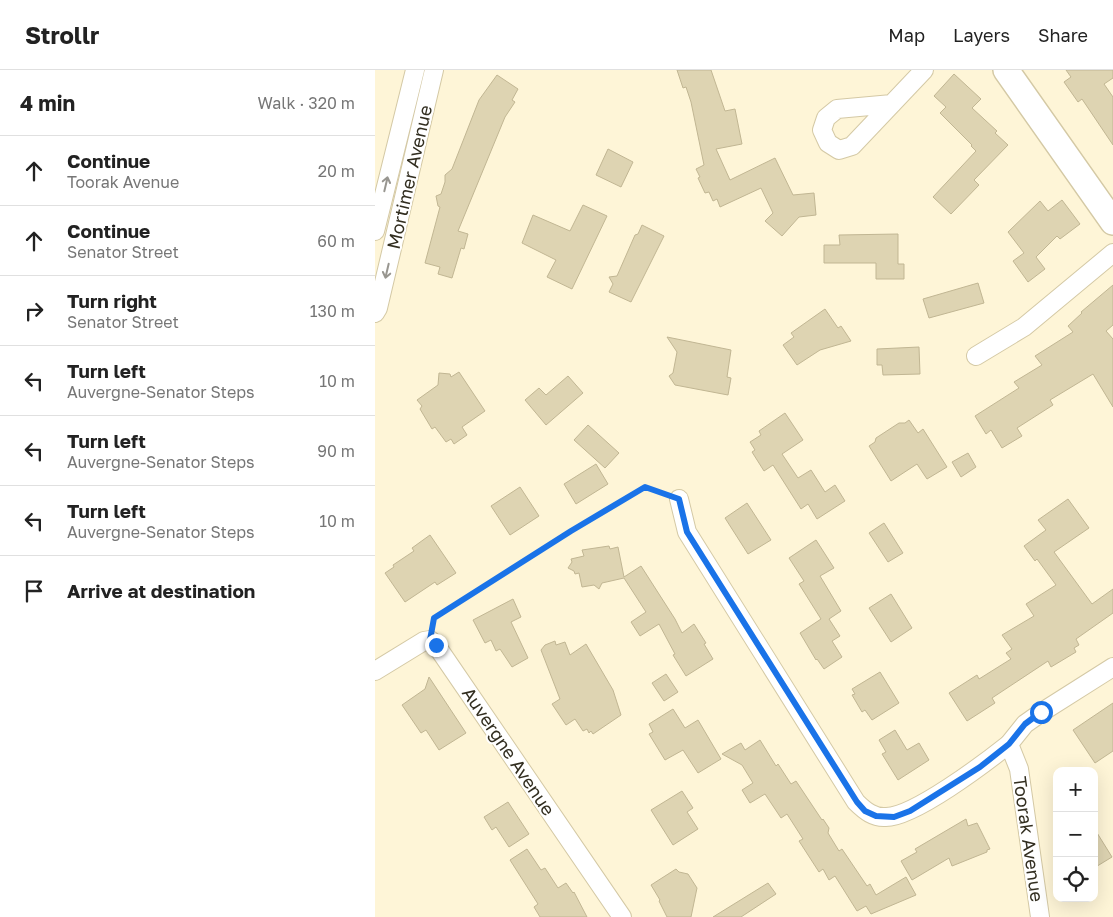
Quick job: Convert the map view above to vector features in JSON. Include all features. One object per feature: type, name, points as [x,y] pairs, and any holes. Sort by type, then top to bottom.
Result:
[{"type":"street","name":"Mortimer Avenue","points":[[375,232],[415,70]]},
{"type":"street","name":"Mortimer Avenue","points":[[375,313],[378,308],[435,70]]},
{"type":"street","points":[[892,104],[924,70]]},
{"type":"street","points":[[1011,72],[1113,222]]},
{"type":"street","points":[[976,356],[1024,327],[1113,253]]},
{"type":"street","points":[[679,499],[687,532],[857,802],[865,811],[876,816],[885,818],[903,814],[980,767],[1009,744],[1025,724],[1113,666]]},
{"type":"street","points":[[375,671],[424,641],[430,640]]},
{"type":"street","name":"Auvergne Avenue","points":[[430,640],[436,645],[622,917]]},
{"type":"street","name":"Toorak Avenue","points":[[1009,744],[1019,769],[1040,917]]},
{"type":"path","points":[[430,640],[434,618],[571,531],[645,487],[679,499]]},
{"type":"building","points":[[677,70],[711,70],[725,111],[735,109],[742,144],[716,149],[730,180],[775,158],[793,195],[814,193],[816,215],[799,217],[782,236],[765,221],[773,213],[761,188],[720,207],[717,199],[713,201],[709,192],[705,193],[696,169],[704,165],[691,102],[686,87],[683,88]]},
{"type":"building","points":[[1066,70],[1113,70],[1113,78],[1104,84],[1113,97],[1113,145],[1082,99],[1078,102],[1064,82],[1071,77]]},
{"type":"building","points":[[954,74],[981,99],[972,108],[997,131],[995,133],[1008,145],[974,180],[979,185],[951,214],[933,197],[976,151],[940,113],[946,107],[934,96]]},
{"type":"building","points":[[497,75],[518,89],[512,100],[515,102],[505,117],[458,231],[468,234],[464,249],[461,248],[452,278],[438,274],[440,267],[425,263],[440,207],[438,206],[436,196],[441,194],[445,175],[452,169],[479,100]]},
{"type":"building","points":[[608,149],[633,162],[621,187],[596,175]]},
{"type":"building","points":[[1062,200],[1080,224],[1060,239],[1057,236],[1036,257],[1045,269],[1028,282],[1013,261],[1024,253],[1008,232],[1040,201],[1048,211]]},
{"type":"building","points":[[583,205],[607,216],[572,289],[547,277],[556,260],[522,243],[533,215],[570,231]]},
{"type":"building","points":[[642,225],[664,236],[631,302],[609,292],[613,284],[609,277],[617,276],[635,235],[638,234]]},
{"type":"building","points":[[898,234],[898,264],[904,264],[904,279],[876,279],[876,263],[824,263],[824,245],[840,245],[839,235]]},
{"type":"building","points":[[978,283],[984,303],[929,318],[923,299]]},
{"type":"building","points":[[1113,285],[1113,325],[1106,331],[1113,339],[1113,407],[1093,374],[1050,400],[1053,405],[1017,428],[1022,436],[1002,448],[991,430],[986,434],[975,416],[1019,388],[1014,382],[1042,365],[1035,356],[1073,332],[1068,326],[1081,312]]},
{"type":"building","points":[[825,309],[838,328],[841,326],[851,341],[820,350],[797,365],[783,345],[794,337],[791,333]]},
{"type":"building","points":[[667,337],[731,350],[727,377],[731,378],[728,395],[675,385],[669,376],[673,373],[677,352]]},
{"type":"building","points":[[919,347],[920,374],[883,375],[882,365],[877,365],[877,349]]},
{"type":"building","points":[[459,372],[485,411],[462,427],[467,435],[454,444],[451,439],[446,442],[435,427],[432,429],[420,409],[422,406],[417,400],[438,385],[439,373],[450,374],[451,377]]},
{"type":"building","points":[[568,376],[583,393],[546,425],[525,400],[539,388],[546,395]]},
{"type":"building","points":[[785,413],[803,440],[782,454],[798,478],[811,470],[825,492],[835,485],[845,501],[817,519],[808,504],[801,509],[773,465],[764,471],[752,452],[755,450],[750,442],[761,435],[759,431]]},
{"type":"building","points":[[909,420],[918,433],[923,429],[947,467],[927,479],[917,464],[891,481],[869,446],[875,442],[876,438],[899,423],[905,423]]},
{"type":"building","points":[[588,425],[619,453],[605,468],[574,440]]},
{"type":"building","points":[[968,453],[976,467],[961,477],[952,462]]},
{"type":"building","points":[[596,464],[608,484],[576,504],[564,484]]},
{"type":"building","points":[[520,487],[539,516],[510,535],[491,506]]},
{"type":"building","points":[[1068,499],[1089,528],[1054,552],[1092,604],[1113,589],[1113,613],[1076,639],[1079,645],[1074,648],[1076,652],[1051,667],[1048,661],[992,698],[995,703],[967,721],[949,693],[977,675],[979,679],[1011,659],[1006,653],[1012,649],[1002,635],[1034,616],[1026,604],[1056,585],[1037,559],[1035,561],[1024,546],[1046,530],[1038,520]]},
{"type":"building","points":[[747,503],[771,540],[748,554],[725,518]]},
{"type":"building","points":[[884,523],[903,553],[888,562],[869,533]]},
{"type":"building","points":[[430,535],[456,573],[437,585],[435,582],[405,602],[385,573],[394,567],[393,565],[414,551],[412,548]]},
{"type":"building","points":[[816,540],[834,568],[820,576],[841,611],[829,619],[840,636],[832,641],[842,657],[824,669],[816,660],[800,633],[821,619],[799,584],[804,581],[789,558]]},
{"type":"building","points":[[609,546],[610,549],[618,547],[624,577],[641,566],[682,633],[694,624],[713,659],[686,676],[673,655],[675,654],[659,624],[640,636],[631,622],[646,612],[624,578],[602,583],[599,589],[594,585],[582,587],[579,573],[575,574],[574,571],[568,568],[572,562],[571,559],[584,556],[582,550]]},
{"type":"building","points":[[891,594],[912,628],[891,642],[869,608]]},
{"type":"building","points":[[513,599],[521,617],[511,622],[528,658],[512,667],[500,649],[496,651],[491,640],[485,643],[473,620]]},
{"type":"building","points":[[555,641],[556,645],[565,642],[570,655],[586,644],[613,690],[621,715],[593,734],[591,731],[589,733],[587,729],[583,731],[575,719],[566,725],[552,704],[560,699],[541,650],[545,645]]},
{"type":"building","points":[[880,672],[899,703],[872,720],[865,710],[862,712],[852,695],[855,694],[852,689]]},
{"type":"building","points":[[666,674],[678,692],[664,701],[652,683]]},
{"type":"building","points":[[429,677],[466,733],[439,750],[426,730],[421,733],[402,705],[425,689]]},
{"type":"building","points":[[1113,703],[1113,751],[1095,763],[1073,730]]},
{"type":"building","points":[[673,709],[685,728],[698,720],[721,759],[698,773],[683,750],[665,760],[649,734],[653,732],[649,724]]},
{"type":"building","points":[[895,730],[907,750],[919,743],[929,760],[898,780],[882,754],[886,752],[879,740]]},
{"type":"building","points":[[760,740],[776,766],[778,764],[791,784],[796,781],[829,828],[828,833],[839,851],[842,849],[867,886],[870,884],[876,895],[906,877],[916,895],[871,914],[866,906],[857,911],[835,876],[829,880],[823,869],[819,872],[799,841],[803,839],[787,814],[781,818],[765,794],[750,803],[742,790],[753,783],[742,765],[722,754],[741,743],[745,750]]},
{"type":"building","points":[[682,791],[693,808],[687,812],[698,829],[673,845],[651,810]]},
{"type":"building","points":[[508,802],[529,834],[509,847],[496,827],[492,830],[484,817]]},
{"type":"building","points":[[966,819],[968,826],[977,823],[990,849],[987,852],[952,866],[949,858],[912,880],[901,861],[917,852],[915,849]]},
{"type":"building","points":[[1098,834],[1112,857],[1098,866]]},
{"type":"building","points":[[527,849],[541,870],[545,868],[558,888],[566,883],[574,892],[587,917],[540,917],[534,907],[538,904],[510,860]]},
{"type":"building","points":[[676,869],[679,872],[688,874],[697,888],[691,917],[667,917],[651,885]]},
{"type":"building","points":[[768,883],[776,894],[741,917],[713,917]]},
{"type":"route","points":[[436,645],[430,640],[434,618],[571,531],[645,487],[679,499],[687,532],[857,802],[865,811],[885,818],[910,811],[980,767],[1009,744],[1025,724],[1041,712]]}]
